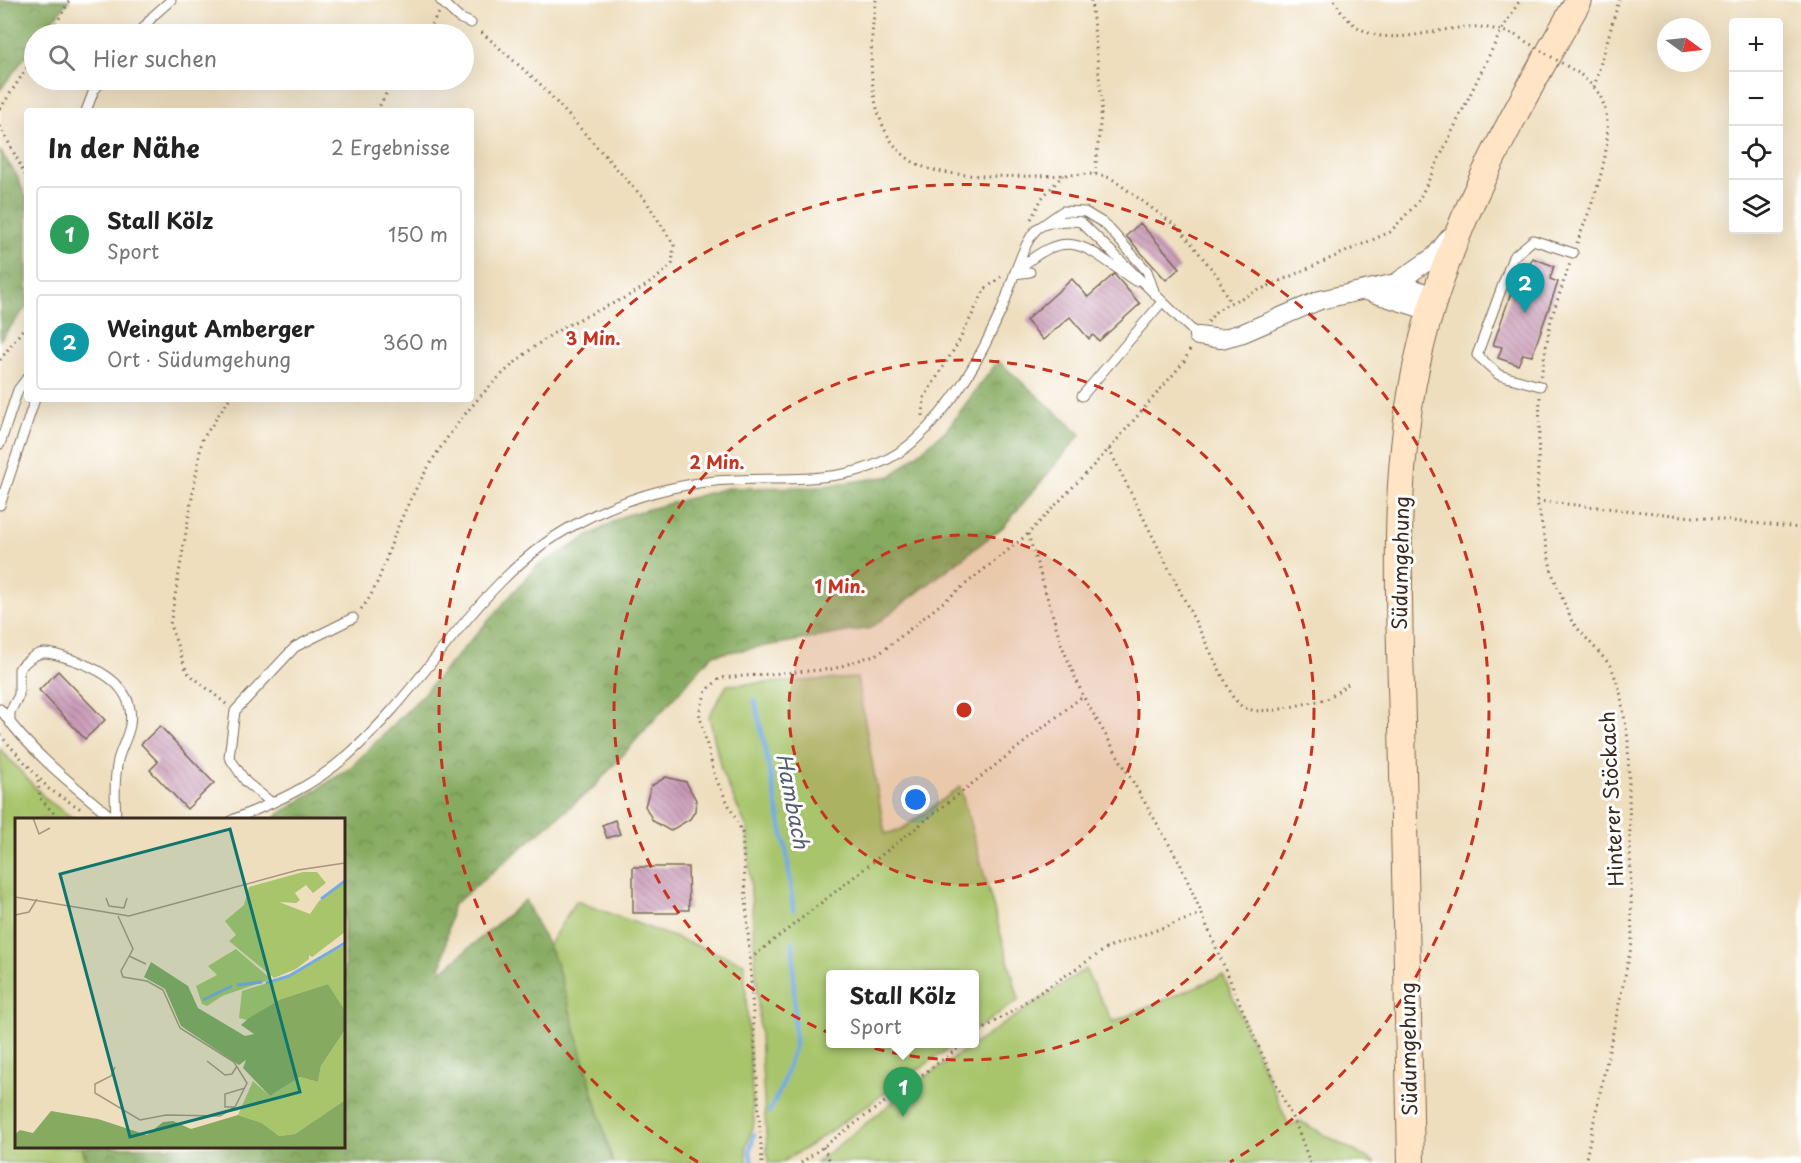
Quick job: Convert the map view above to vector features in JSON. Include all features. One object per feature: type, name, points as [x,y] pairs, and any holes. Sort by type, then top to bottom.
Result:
[{"type":"main road","name":"Südumgehung","points":[[1411,1163],[1400,630],[1402,476],[1416,369],[1433,304],[1462,219],[1497,145],[1579,0]]},
{"type":"street","points":[[1198,336],[1221,339],[1243,333],[1320,300],[1396,283],[1435,256],[1462,219]]},
{"type":"street","points":[[1396,283],[1433,304]]},
{"type":"street","points":[[1358,290],[1433,304]]},
{"type":"lane","points":[[147,24],[171,0]]},
{"type":"lane","points":[[441,3],[471,23]]},
{"type":"lane","points":[[87,108],[94,90]]},
{"type":"lane","points":[[234,818],[302,790],[349,754],[510,572],[570,527],[610,505],[662,490],[716,481],[815,479],[852,473],[887,461],[925,429],[946,407],[972,372],[1007,308],[1014,274],[1032,237],[1039,227],[1063,211],[1085,212],[1105,224],[1147,270],[1154,294]]},
{"type":"lane","points":[[1039,227],[1070,220],[1082,222],[1198,336]]},
{"type":"lane","points":[[1540,386],[1499,375],[1477,355],[1513,257],[1533,240],[1573,253]]},
{"type":"lane","points":[[1014,274],[1040,250],[1065,243],[1090,251],[1154,294]]},
{"type":"lane","points":[[1014,274],[1030,272]]},
{"type":"lane","points":[[1082,396],[1162,302]]},
{"type":"lane","points":[[0,444],[18,390],[24,382]]},
{"type":"lane","points":[[0,505],[34,402]]},
{"type":"lane","points":[[272,803],[246,782],[229,757],[235,711],[295,647],[353,618]]},
{"type":"lane","points":[[10,723],[10,712],[19,695],[19,669],[31,656],[45,652],[60,655],[114,679],[130,705],[130,726],[119,757],[114,783],[116,818]]},
{"type":"lane","points":[[0,710],[47,762],[115,818]]},
{"type":"path","points":[[56,24],[70,0]]},
{"type":"path","points":[[876,0],[870,41],[875,98],[883,127],[894,146],[911,161],[933,170],[968,174],[1095,174],[1111,178],[1180,229],[1218,277],[1230,303]]},
{"type":"path","points":[[1091,0],[1102,104],[1095,174]]},
{"type":"path","points":[[1334,0],[1344,17],[1369,33],[1395,39],[1470,27],[1515,35],[1580,74],[1594,87],[1619,0]]},
{"type":"path","points":[[762,1163],[742,832],[715,777],[699,713],[706,691],[720,678],[833,669],[880,653],[1028,534],[1109,449],[1183,363],[1198,336],[1216,311],[1390,232],[1404,220],[1418,202],[1501,31],[1520,0]]},
{"type":"path","points":[[429,24],[441,3]]},
{"type":"path","points":[[353,618],[365,604],[400,522],[426,470],[478,399],[532,350],[568,325],[643,290],[672,264],[674,244],[646,201],[540,84],[474,26]]},
{"type":"path","points":[[0,109],[24,72]]},
{"type":"path","name":"Hinterer Stöckach","points":[[1585,1163],[1632,943],[1628,739],[1620,691],[1611,666],[1572,622],[1552,573],[1537,501],[1540,386],[1551,319],[1598,187],[1606,142],[1608,120],[1594,87]]},
{"type":"path","points":[[379,108],[388,90]]},
{"type":"path","points":[[0,126],[24,172]]},
{"type":"path","points":[[1032,237],[1030,218],[1042,198],[1063,175]]},
{"type":"path","points":[[925,429],[922,412],[924,398],[958,343],[985,289],[997,277],[1014,274]]},
{"type":"path","points":[[0,360],[24,328]]},
{"type":"path","points":[[227,402],[202,440],[170,626],[187,672],[235,711]]},
{"type":"path","points":[[1109,449],[1233,697],[1242,707],[1255,711],[1275,710],[1327,699],[1348,684]]},
{"type":"path","points":[[1537,501],[1801,528]]},
{"type":"path","points":[[1028,534],[1062,646],[1083,696],[1180,863],[1256,1041],[1299,1132],[1310,1163]]},
{"type":"path","points":[[750,959],[1083,696]]},
{"type":"path","points":[[0,735],[49,789]]},
{"type":"path","points":[[38,779],[40,798],[59,818]]},
{"type":"path","points":[[979,1032],[1110,947],[1201,914]]},
{"type":"path","points":[[801,1163],[959,1048]]},
{"type":"path","points":[[823,1147],[831,1163]]},
{"type":"green space","points":[[0,0],[69,0],[50,24],[24,24],[24,58],[0,90]]},
{"type":"green space","points":[[0,151],[16,174],[24,193],[24,310],[0,340]]},
{"type":"green space","points":[[998,361],[1081,434],[1003,527],[871,628],[712,655],[595,786],[452,906],[441,972],[525,900],[556,962],[613,1163],[87,1163],[82,1148],[345,1148],[345,818],[278,818],[276,816],[350,768],[416,702],[536,567],[623,516],[727,488],[817,487],[891,476],[946,430]]},
{"type":"green space","points":[[857,678],[885,834],[902,829],[960,787],[1019,1000],[979,1027],[979,970],[826,970],[826,1048],[949,1048],[781,1163],[768,1163],[747,828],[722,773],[709,716],[727,685]]},
{"type":"green space","points":[[0,749],[46,799],[73,818],[15,818],[15,1148],[82,1148],[87,1163],[0,1163]]},
{"type":"green space","points":[[576,901],[744,963],[754,1123],[746,1147],[747,1163],[613,1163],[556,962],[548,946]]},
{"type":"green space","points":[[1085,969],[1113,1022],[1223,975],[1289,1126],[1300,1121],[1376,1163],[816,1163],[918,1082],[968,1048],[979,1048],[979,1041]]},
{"type":"building","points":[[1140,223],[1180,268],[1166,280],[1126,236]]},
{"type":"building","points":[[1532,258],[1554,266],[1550,279],[1558,282],[1532,356],[1523,354],[1518,365],[1498,358],[1502,347],[1493,345],[1520,267],[1528,271]]},
{"type":"building","points":[[1114,274],[1140,304],[1099,341],[1093,335],[1089,339],[1070,317],[1043,340],[1026,320],[1072,279],[1088,297]]},
{"type":"building","points":[[58,671],[105,720],[85,739],[39,690]]},
{"type":"building","points":[[160,726],[214,783],[187,809],[150,770],[158,762],[141,744]]},
{"type":"building","points":[[666,777],[686,782],[696,800],[695,811],[690,819],[670,831],[653,821],[645,806],[651,786]]},
{"type":"building","points":[[615,820],[620,834],[607,838],[602,825]]},
{"type":"building","points":[[633,867],[688,867],[689,910],[678,910],[678,913],[633,913]]},
{"type":"waterway","name":"Hambach","points":[[755,700],[787,854],[793,910]]},
{"type":"waterway","name":"Hambach","points":[[769,1112],[781,1088],[795,1045],[793,942]]},
{"type":"waterway","name":"Hambach","points":[[752,1163],[750,1150],[754,1134]]},
{"type":"place","name":"Weingut Amberger","points":[[1525,313]]},
{"type":"place","name":"Stall Kölz","points":[[903,1117]]}]
